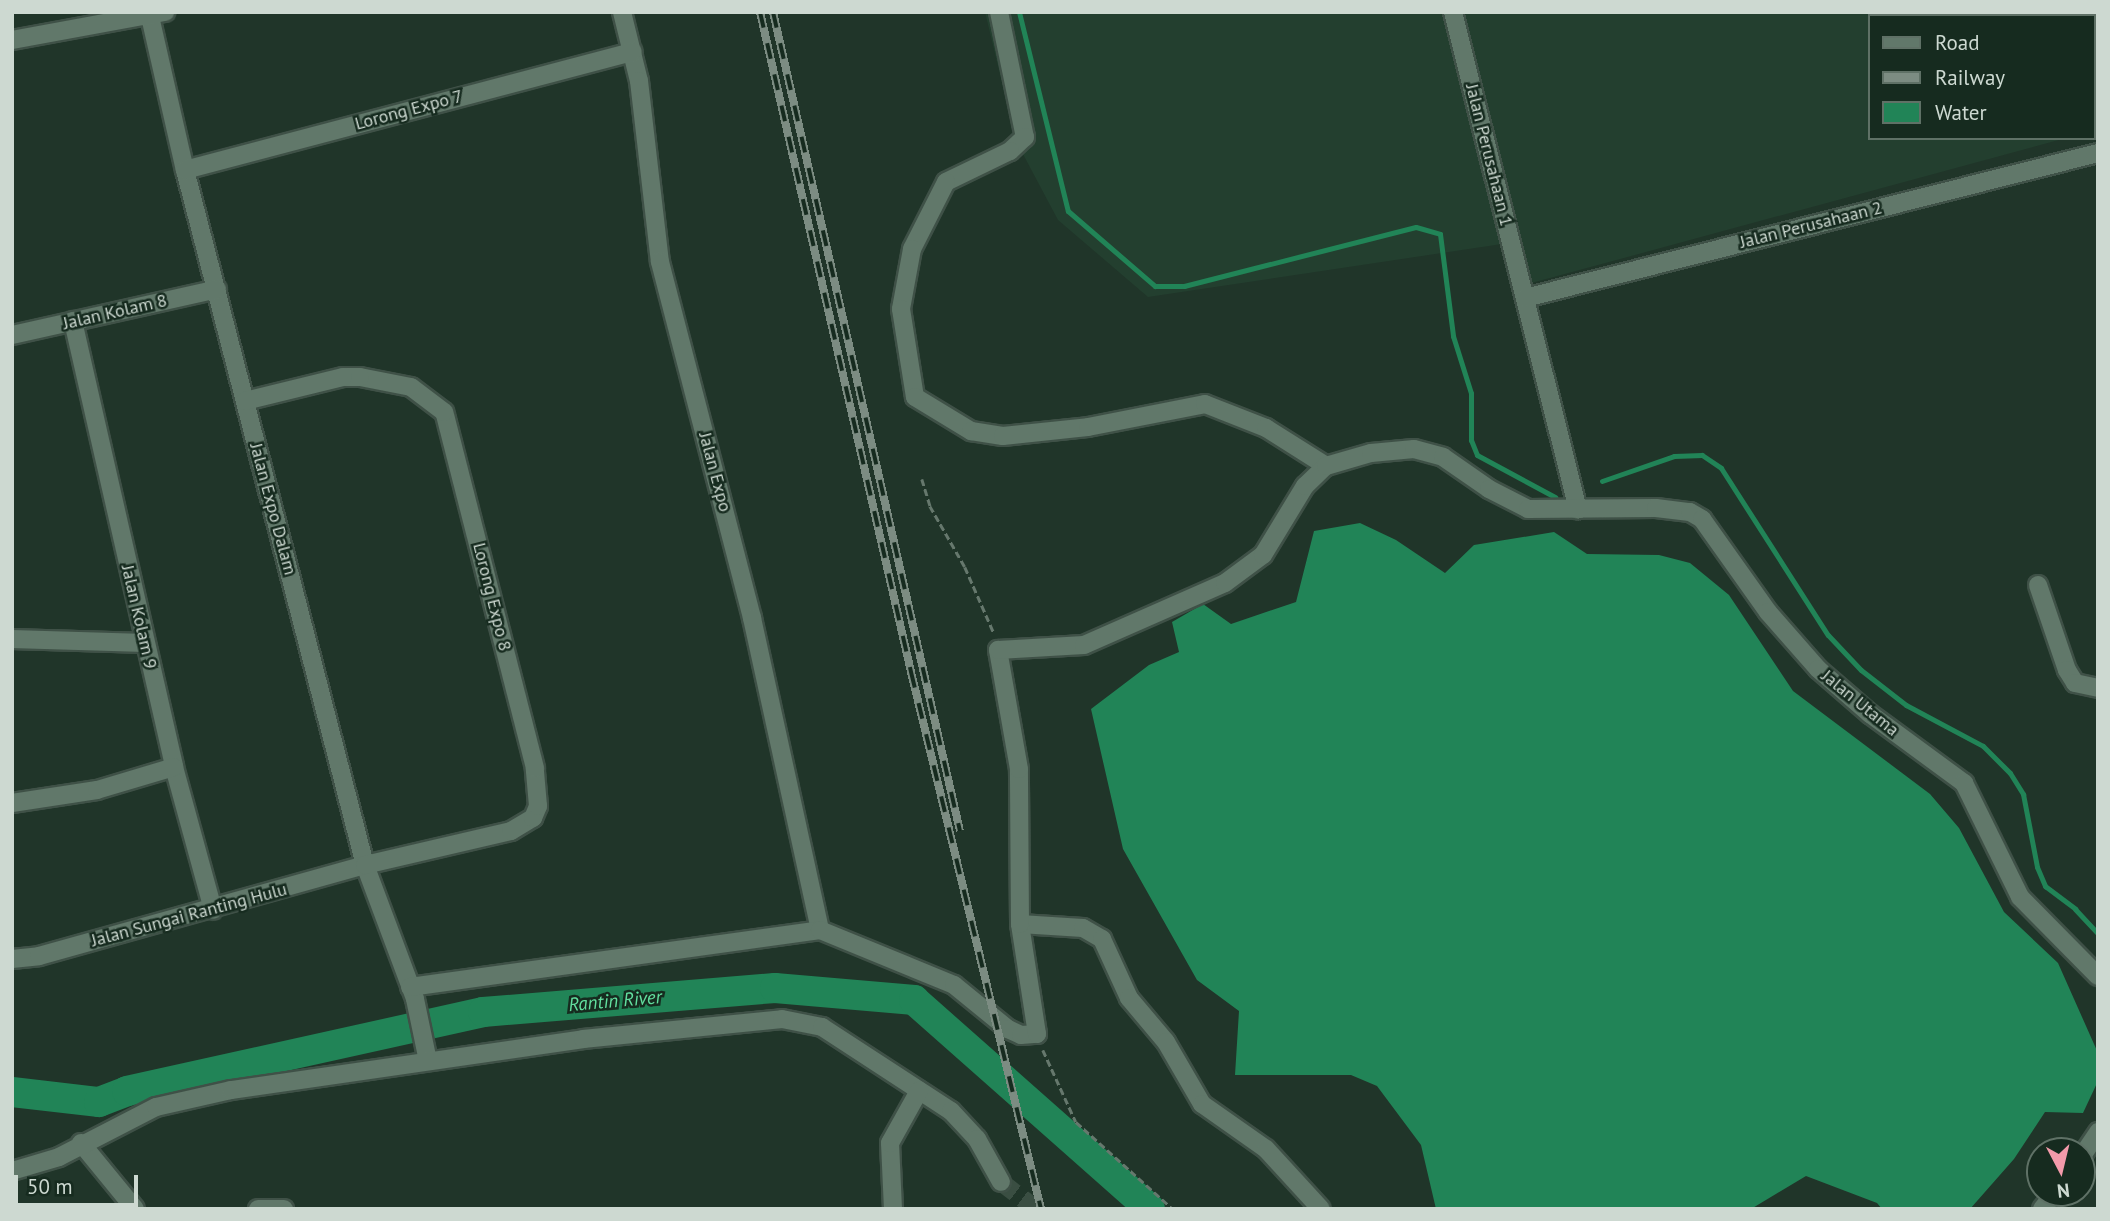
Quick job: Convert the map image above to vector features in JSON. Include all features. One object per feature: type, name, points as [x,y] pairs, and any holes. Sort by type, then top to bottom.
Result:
[{"type":"street","name":"Jalan Expo","points":[[622,12],[633,52],[660,262],[752,618],[820,930]]},
{"type":"street","points":[[412,993],[820,930],[954,985],[1008,1029],[1021,1035],[1037,1034],[1020,924],[1019,769],[998,650],[1084,645],[1225,583],[1263,555],[1305,486],[1326,466],[1266,428],[1205,404],[1088,427],[1003,436],[971,431],[915,397],[901,309],[912,248],[946,182],[1019,145],[1026,128],[999,12]]},
{"type":"street","name":"Jalan Perusahaan 1","points":[[1453,12],[1578,510]]},
{"type":"street","points":[[12,40],[155,14]]},
{"type":"street","name":"Jalan Expo Dalam","points":[[155,14],[185,170],[218,289],[365,865],[412,993],[426,1053]]},
{"type":"street","name":"Lorong Expo 7","points":[[185,170],[633,52]]},
{"type":"street","name":"Jalan Perusahaan 2","points":[[1525,298],[2098,153]]},
{"type":"street","name":"Jalan Kolam 8","points":[[12,335],[218,289]]},
{"type":"street","name":"Jalan Kolam 9","points":[[73,321],[174,767],[213,910]]},
{"type":"street","name":"Lorong Expo 8","points":[[245,401],[343,377],[377,378],[425,394],[444,412],[454,436],[535,768],[538,806],[533,818],[511,831],[365,865]]},
{"type":"street","name":"Jalan Utama","points":[[1326,466],[1371,453],[1414,449],[1443,457],[1511,503],[1543,511],[1677,509],[1702,519],[1768,612],[1818,669],[1870,715],[1964,783],[2020,897],[2098,976]]},
{"type":"street","points":[[2038,585],[2067,670],[2075,683],[2098,688]]},
{"type":"street","points":[[12,639],[145,643]]},
{"type":"street","points":[[12,803],[97,790],[174,767]]},
{"type":"street","name":"Jalan Sungai Ranting Hulu","points":[[12,959],[213,910],[365,865]]},
{"type":"street","points":[[1020,924],[1083,928],[1102,939],[1129,998],[1166,1042],[1202,1104],[1266,1149],[1321,1209]]},
{"type":"street","points":[[12,1171],[59,1157],[80,1143],[156,1107],[189,1099],[426,1053],[782,1019],[822,1027],[919,1091],[970,1130],[1001,1182]]},
{"type":"street","points":[[893,1209],[890,1143],[919,1091]]},
{"type":"street","points":[[80,1143],[135,1209]]},
{"type":"street","points":[[258,1209],[284,1209]]},
{"type":"path","points":[[922,480],[930,506],[990,622],[998,650]]},
{"type":"path","points":[[1037,1034],[1057,1088],[1076,1122],[1173,1209]]},
{"type":"shaded area","points":[[985,12],[2098,12],[2098,130],[2096,14],[1868,14],[1868,140],[2059,140],[1517,287],[1502,244],[1148,297],[1058,220],[1016,141]]},
{"type":"water","points":[[1360,523],[1396,540],[1445,573],[1474,545],[1554,532],[1587,554],[1659,555],[1690,563],[1729,595],[1793,691],[1930,794],[1959,828],[2004,912],[2058,963],[2098,1053],[2098,1081],[2083,1113],[2045,1112],[2014,1159],[1970,1209],[1882,1209],[1877,1203],[1806,1176],[1751,1209],[1436,1209],[1421,1145],[1377,1086],[1351,1075],[1235,1075],[1239,1011],[1197,980],[1123,849],[1091,709],[1149,665],[1179,652],[1172,622],[1203,604],[1231,624],[1296,602],[1314,531]]},
{"type":"waterway","points":[[1019,12],[1068,211],[1155,286],[1184,286],[1416,227],[1440,234],[1453,336],[1471,393],[1471,440],[1477,455],[1555,497]]},
{"type":"waterway","points":[[1602,481],[1674,456],[1702,455],[1721,468],[1828,635],[1861,670],[1906,705],[1983,746],[2010,773],[2023,794],[2037,867],[2045,886],[2075,909],[2098,934]]},
{"type":"waterway","name":"Rantin River","points":[[12,1092],[99,1102],[127,1091],[483,1012],[775,988],[914,1000],[1150,1209]]},
{"type":"tunnel","points":[[1001,1182],[1036,1209]]},
{"type":"railway","points":[[760,12],[911,672],[1041,1209]]},
{"type":"railway","points":[[773,12],[960,831]]}]
